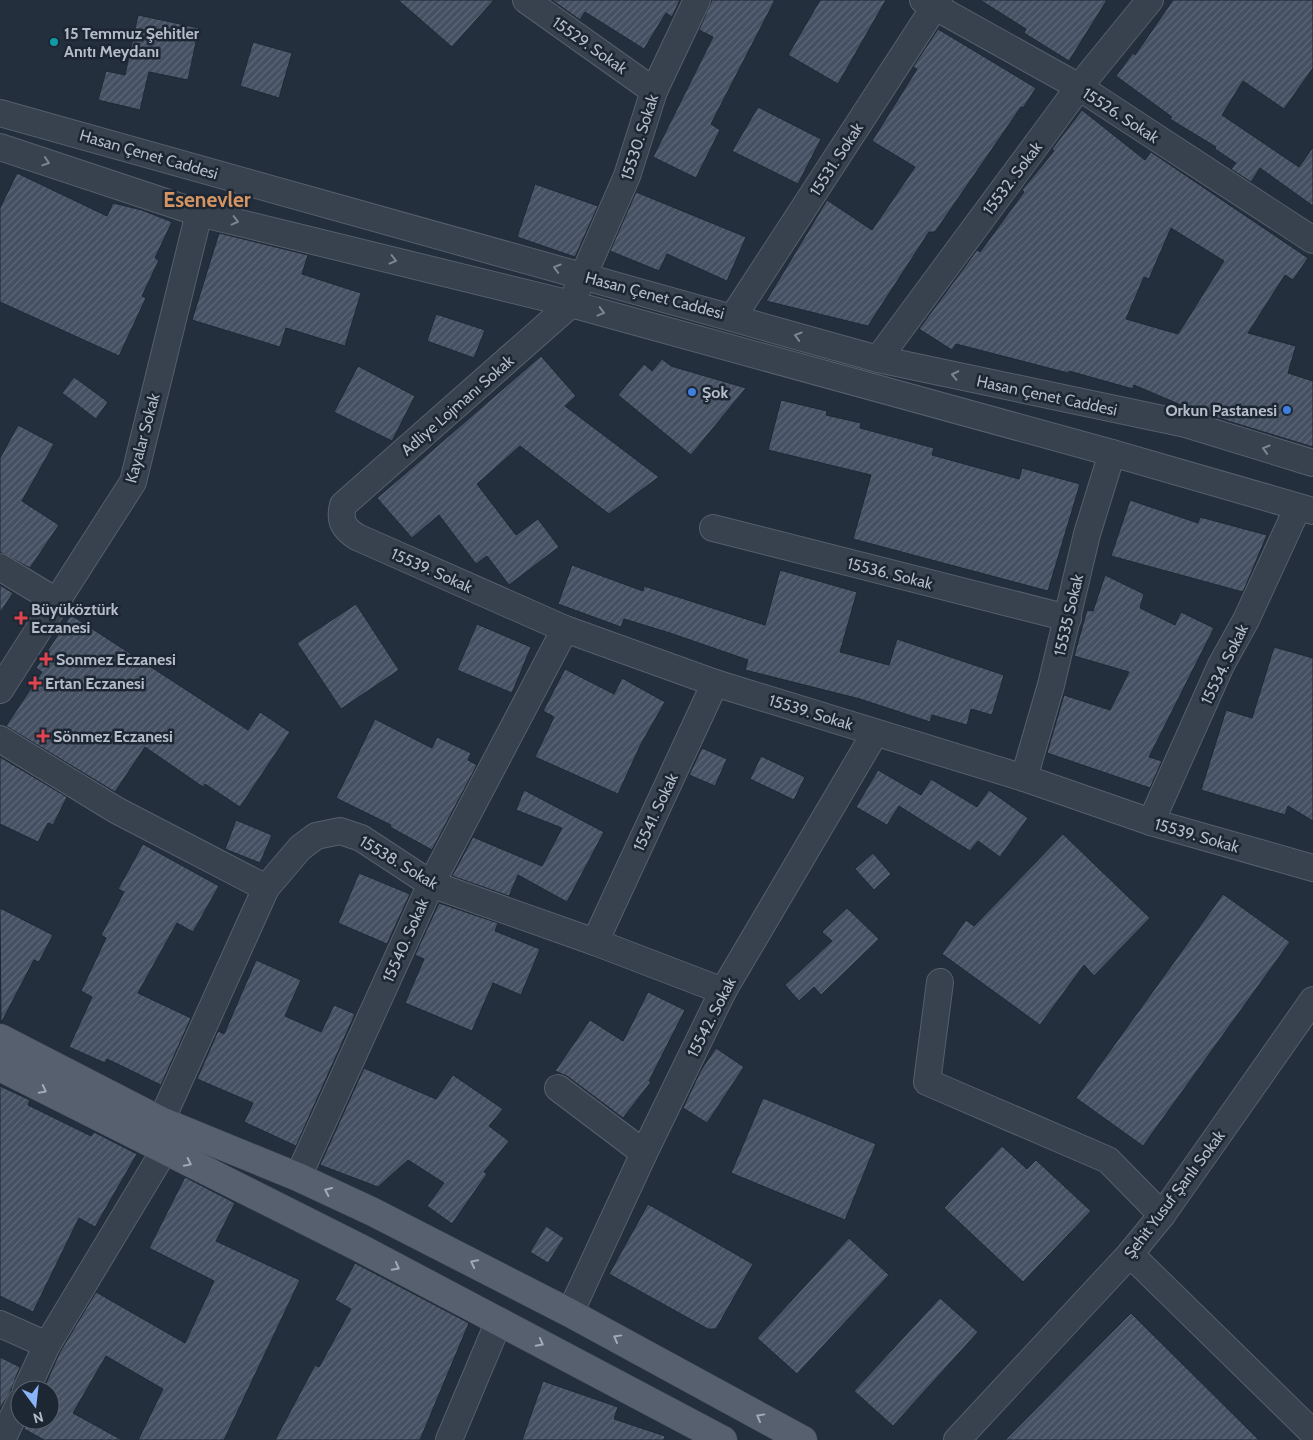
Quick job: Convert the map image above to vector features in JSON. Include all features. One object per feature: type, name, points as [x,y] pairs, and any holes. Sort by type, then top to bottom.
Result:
[{"type":"main road","points":[[0,1038],[161,1121],[298,1177],[373,1212],[570,1313],[803,1440]]},
{"type":"main road","points":[[0,1067],[362,1249],[723,1440]]},
{"type":"main road","points":[[161,1121],[164,1151]]},
{"type":"main road","points":[[362,1249],[373,1212]]},
{"type":"street","name":"15529. Sokak","points":[[526,0],[654,90]]},
{"type":"street","name":"15530. Sokak","points":[[571,304],[585,276],[627,176],[654,90],[697,0]]},
{"type":"street","name":"15532. Sokak","points":[[878,359],[1079,87],[1150,0]]},
{"type":"street","name":"15526. Sokak","points":[[932,2],[1079,87],[1313,240]]},
{"type":"street","name":"15531. Sokak","points":[[733,317],[932,2]]},
{"type":"street","name":"Hasan Çenet Caddesi","points":[[0,113],[878,359],[1186,424],[1313,463]]},
{"type":"street","points":[[0,147],[199,213],[571,304],[1112,453],[1306,509]]},
{"type":"street","name":"Kayalar Sokak","points":[[0,690],[133,482],[199,213]]},
{"type":"street","name":"Adliye Lojmanı Sokak","points":[[343,505],[571,304]]},
{"type":"street","name":"15535 Sokak","points":[[1024,778],[1051,684],[1087,534],[1112,453]]},
{"type":"street","name":"15539. Sokak","points":[[343,505],[340,515],[342,524],[357,538],[565,629],[715,683],[1024,778],[1152,822],[1313,868]]},
{"type":"street","name":"15534. Sokak","points":[[1152,822],[1221,665],[1306,509]]},
{"type":"street","name":"15536. Sokak","points":[[713,528],[1068,618]]},
{"type":"street","points":[[0,567],[56,602]]},
{"type":"street","name":"15540. Sokak","points":[[298,1177],[431,884],[565,629]]},
{"type":"street","name":"15541. Sokak","points":[[595,942],[715,683]]},
{"type":"street","name":"15542. Sokak","points":[[570,1313],[644,1153],[723,991],[876,733]]},
{"type":"street","points":[[0,739],[116,810],[266,888]]},
{"type":"street","name":"15538. Sokak","points":[[161,1121],[266,888],[300,848],[316,836],[340,831],[361,838],[431,884],[595,942],[723,991]]},
{"type":"street","points":[[940,982],[926,1082],[1108,1160],[1162,1215]]},
{"type":"street","name":"Şehit Yusuf Şanlı Sokak","points":[[957,1440],[1130,1254],[1162,1215],[1313,1000]]},
{"type":"street","points":[[558,1088],[644,1153]]},
{"type":"street","points":[[31,1380],[47,1345],[164,1151]]},
{"type":"street","points":[[1130,1254],[1313,1433]]},
{"type":"street","points":[[449,1440],[499,1321]]},
{"type":"street","points":[[0,1324],[47,1345]]},
{"type":"street","points":[[2,1440],[10,1423]]},
{"type":"building","points":[[398,0],[494,0],[452,47]]},
{"type":"building","points":[[552,0],[680,0],[672,17],[666,13],[644,49],[585,12],[580,20]]},
{"type":"building","points":[[712,0],[775,0],[711,124],[720,130],[696,178],[653,157],[713,37],[699,30]]},
{"type":"building","points":[[820,0],[886,0],[838,84],[788,55]]},
{"type":"building","points":[[980,0],[1107,0],[1069,61],[1024,33],[1026,29]]},
{"type":"building","points":[[1173,0],[1313,0],[1313,68],[1284,109],[1243,81],[1222,115],[1299,167],[1313,147],[1313,206],[1260,168],[1251,182],[1231,169],[1236,163],[1215,149],[1216,147],[1170,119],[1172,117],[1116,76],[1133,53],[1135,55]]},
{"type":"building","points":[[138,15],[199,28],[188,80],[149,72],[140,110],[98,100],[106,71],[125,75]]},
{"type":"building","points":[[938,29],[1036,88],[935,232],[929,232],[868,326],[766,301],[827,200],[872,230],[915,167],[872,141],[917,69],[913,67]]},
{"type":"building","points":[[253,42],[292,53],[279,98],[240,86]]},
{"type":"building","points":[[758,107],[821,139],[798,184],[732,151]]},
{"type":"building","points":[[1082,110],[1145,160],[1151,152],[1308,258],[1293,280],[1285,275],[1248,333],[1296,346],[1288,373],[1313,381],[1313,447],[1195,411],[1134,385],[1133,389],[1069,371],[1068,373],[956,344],[952,350],[919,329],[977,250],[980,252],[1024,192],[1022,190],[1054,151],[1052,149]],"holes":[[[1171,228],[1224,261],[1178,334],[1126,319],[1144,277],[1149,279]]]},
{"type":"building","points":[[17,173],[107,216],[113,203],[142,210],[172,222],[155,258],[159,260],[142,296],[146,298],[119,356],[0,302],[0,208]]},
{"type":"building","points":[[535,184],[598,206],[575,257],[517,237]]},
{"type":"building","points":[[636,192],[746,237],[727,281],[667,254],[659,271],[610,251]]},
{"type":"building","points":[[219,233],[308,255],[302,274],[361,293],[345,346],[286,328],[280,347],[192,320]]},
{"type":"building","points":[[436,314],[485,330],[474,358],[427,341]]},
{"type":"building","points":[[541,356],[576,396],[565,406],[659,477],[609,514],[520,446],[477,484],[516,535],[538,519],[559,547],[509,585],[487,556],[476,564],[439,515],[412,538],[377,498]]},
{"type":"building","points":[[662,359],[671,366],[746,388],[691,455],[618,395],[644,364],[652,371]]},
{"type":"building","points":[[358,366],[415,396],[392,441],[334,412]]},
{"type":"building","points":[[74,377],[108,402],[96,419],[62,393]]},
{"type":"building","points":[[781,400],[827,411],[826,415],[861,423],[860,428],[934,448],[932,455],[1019,479],[1022,468],[1080,484],[1048,591],[853,539],[871,475],[768,450]]},
{"type":"building","points":[[18,425],[54,444],[22,501],[59,525],[30,568],[0,552],[0,458]]},
{"type":"building","points":[[1130,500],[1198,523],[1200,517],[1267,535],[1243,592],[1111,556]]},
{"type":"building","points":[[572,565],[643,591],[644,586],[765,625],[780,570],[857,592],[840,652],[889,665],[897,639],[1004,675],[992,715],[971,709],[967,725],[932,715],[930,722],[860,699],[745,670],[748,660],[670,633],[624,619],[621,627],[558,604]]},
{"type":"building","points":[[1105,575],[1144,594],[1140,608],[1175,625],[1181,612],[1214,628],[1149,757],[1162,761],[1150,788],[1047,753],[1064,695],[1110,710],[1129,672],[1074,656],[1087,610],[1093,611]]},
{"type":"building","points":[[0,585],[13,593],[0,613]]},
{"type":"building","points":[[356,604],[399,670],[341,709],[297,643]]},
{"type":"building","points":[[71,615],[248,730],[260,712],[290,732],[240,807],[205,784],[203,787],[145,747],[115,792],[6,726],[42,672],[36,668]]},
{"type":"building","points":[[477,624],[531,647],[512,693],[457,670]]},
{"type":"building","points":[[1274,647],[1313,658],[1313,821],[1288,806],[1285,815],[1201,790],[1226,710],[1252,718]]},
{"type":"building","points":[[565,669],[614,694],[622,678],[665,702],[641,744],[618,794],[535,757],[554,717],[543,711]]},
{"type":"building","points":[[375,719],[432,748],[437,737],[471,753],[468,760],[477,765],[432,850],[390,827],[391,825],[336,798]]},
{"type":"building","points":[[702,748],[727,759],[715,786],[689,775]]},
{"type":"building","points":[[761,756],[805,777],[794,800],[750,779]]},
{"type":"building","points":[[0,757],[67,797],[53,825],[48,823],[38,842],[0,824]]},
{"type":"building","points":[[878,770],[921,795],[931,779],[977,807],[989,790],[1028,818],[1000,857],[978,841],[970,851],[899,806],[887,825],[856,807]]},
{"type":"building","points":[[524,790],[604,832],[567,902],[518,875],[509,896],[452,876],[473,837],[542,866],[562,828],[516,810]]},
{"type":"building","points":[[236,820],[272,835],[260,863],[225,849]]},
{"type":"building","points":[[1063,834],[1150,918],[1094,976],[1084,965],[1040,1025],[942,954],[966,920],[974,926]]},
{"type":"building","points":[[143,844],[219,886],[193,932],[177,923],[138,993],[191,1018],[161,1085],[107,1059],[105,1063],[69,1047],[92,997],[81,991],[106,938],[101,935],[124,892],[118,889]]},
{"type":"building","points":[[873,853],[891,874],[874,890],[855,869]]},
{"type":"building","points":[[359,873],[410,894],[387,944],[338,923]]},
{"type":"building","points":[[1223,894],[1290,942],[1143,1146],[1076,1098]]},
{"type":"building","points":[[439,903],[498,923],[495,931],[540,949],[521,995],[493,983],[472,1031],[405,1003],[424,959],[415,955]]},
{"type":"building","points":[[0,908],[53,935],[39,962],[34,960],[1,1023]]},
{"type":"building","points":[[847,908],[879,939],[821,995],[814,987],[799,1001],[785,985],[832,941],[822,932]]},
{"type":"building","points":[[256,960],[301,980],[285,1016],[321,1032],[334,1005],[355,1014],[296,1146],[244,1122],[253,1103],[197,1079],[218,1031],[224,1034]]},
{"type":"building","points":[[648,992],[685,1010],[649,1081],[651,1082],[623,1118],[567,1076],[555,1071],[590,1020],[623,1041]]},
{"type":"building","points":[[716,1048],[744,1067],[707,1123],[683,1108],[701,1070]]},
{"type":"building","points":[[364,1068],[436,1099],[453,1075],[503,1109],[489,1126],[509,1141],[484,1172],[487,1174],[452,1224],[427,1206],[444,1183],[408,1160],[378,1187],[320,1165]]},
{"type":"building","points":[[0,1086],[30,1100],[28,1105],[91,1136],[94,1132],[137,1154],[95,1227],[79,1218],[33,1312],[0,1296]]},
{"type":"building","points":[[763,1098],[876,1144],[845,1220],[731,1173]]},
{"type":"building","points":[[1002,1146],[1027,1169],[1036,1160],[1091,1211],[1023,1282],[944,1208]]},
{"type":"building","points":[[185,1177],[235,1203],[216,1241],[300,1280],[224,1440],[138,1440],[163,1389],[106,1356],[73,1413],[122,1440],[44,1440],[26,1430],[60,1430],[60,1380],[47,1380],[60,1352],[96,1292],[185,1343],[214,1281],[149,1248]]},
{"type":"building","points":[[648,1204],[753,1264],[716,1329],[708,1329],[609,1274]]},
{"type":"building","points":[[546,1226],[564,1238],[548,1263],[530,1252]]},
{"type":"building","points":[[849,1238],[889,1275],[797,1374],[757,1338]]},
{"type":"building","points":[[355,1263],[469,1323],[420,1440],[275,1440],[315,1365],[319,1367],[351,1309],[335,1300]]},
{"type":"building","points":[[940,1298],[978,1332],[893,1426],[854,1391]]},
{"type":"building","points":[[1131,1313],[1259,1440],[1005,1440]]},
{"type":"building","points":[[0,1357],[20,1367],[15,1380],[10,1380],[10,1392],[0,1409]]},
{"type":"building","points":[[543,1381],[618,1407],[614,1419],[665,1436],[664,1440],[522,1440]]},
{"type":"place","name":"15 Temmuz Şehitler Anıtı Meydanı","points":[[54,42]]},
{"type":"place","name":"Şok","points":[[692,392]]},
{"type":"place","name":"Orkun Pastanesi","points":[[1287,410]]},
{"type":"place","name":"Büyüköztürk Eczanesi","points":[[21,618]]},
{"type":"place","name":"Sonmez Eczanesi","points":[[46,659]]},
{"type":"place","name":"Ertan Eczanesi","points":[[35,683]]},
{"type":"place","name":"Sönmez Eczanesi","points":[[43,736]]},
{"type":"district","name":"Esenevler","points":[[207,200]]}]
